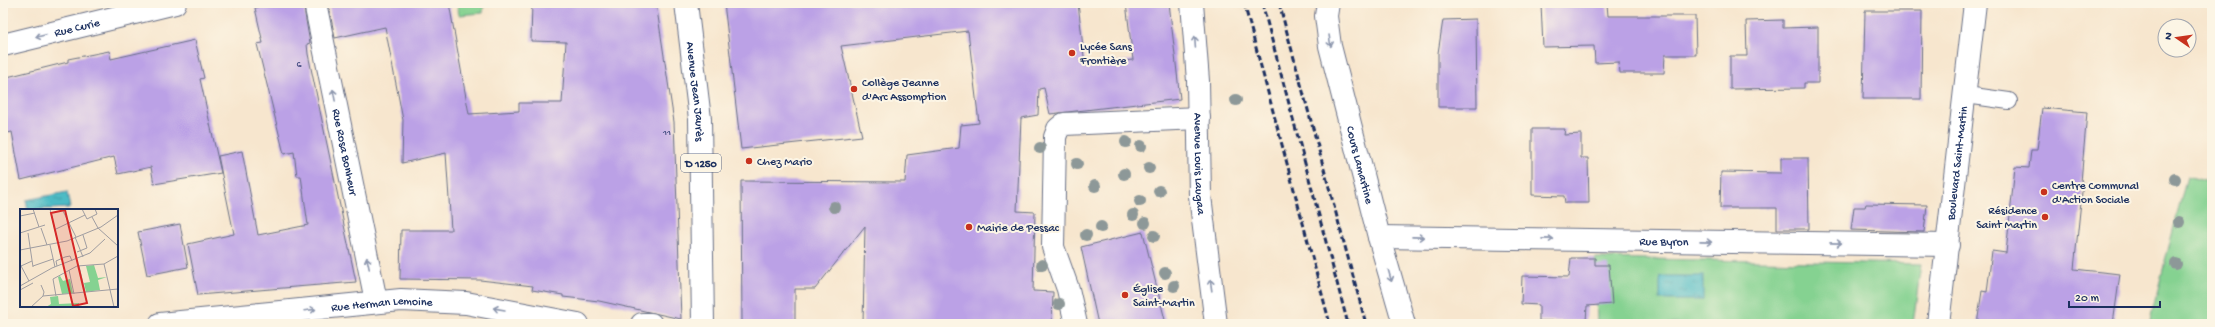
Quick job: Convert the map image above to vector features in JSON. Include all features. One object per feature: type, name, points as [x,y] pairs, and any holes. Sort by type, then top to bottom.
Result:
[{"type":"street","name":"Rue Curie","points":[[3,45],[175,3]]},
{"type":"street","name":"Rue Rosa Bonheur","points":[[315,3],[376,301]]},
{"type":"street","name":"Avenue Jean Jaurès","points":[[686,3],[700,119],[704,324]]},
{"type":"street","name":"Avenue Louis Laugaa","points":[[1192,3],[1198,81],[1200,196],[1216,324]]},
{"type":"street","name":"Cours Lamartine","points":[[1328,3],[1326,16],[1330,46],[1379,237],[1404,324]]},
{"type":"street","name":"Boulevard Saint-Martin","points":[[1938,324],[1966,95],[1975,3]]},
{"type":"street","points":[[1076,324],[1068,289],[1053,247],[1055,137],[1058,129],[1064,124],[1199,118]]},
{"type":"street","name":"Rue Byron","points":[[1379,237],[1948,245]]},
{"type":"street","name":"Rue Herman Lemoine","points":[[160,324],[291,312],[376,301],[466,303],[578,324]]},
{"type":"street","points":[[642,324],[651,324]]},
{"type":"lane","points":[[1966,95],[2009,101]]},
{"type":"green space","points":[[457,3],[484,3],[483,13],[459,15]]},
{"type":"green space","points":[[2187,176],[2212,183],[2212,324],[2149,324]]},
{"type":"green space","points":[[1595,258],[1921,264],[1913,324],[1597,324]]},
{"type":"water","points":[[67,192],[70,208],[28,209],[26,200]]},
{"type":"water","points":[[1660,276],[1703,276],[1703,300],[1660,300]]},
{"type":"building","points":[[275,3],[303,3],[310,43],[307,44],[308,54],[356,282],[198,295],[188,244],[234,234],[218,156],[242,151],[258,235],[308,225],[301,176],[297,176],[294,152],[284,154],[257,44],[263,43],[255,8]]},
{"type":"building","points":[[328,3],[449,3],[469,114],[519,111],[519,103],[562,103],[566,42],[531,41],[532,3],[656,3],[674,122],[681,319],[599,301],[563,297],[563,295],[532,290],[533,286],[480,280],[400,279],[401,230],[451,230],[446,153],[402,163],[403,120],[385,27],[335,38]]},
{"type":"building","points":[[724,3],[1078,3],[1085,65],[1133,60],[1126,3],[1169,3],[1180,99],[1050,114],[1044,88],[1039,89],[1038,115],[1021,118],[1017,211],[1035,212],[1033,291],[1053,292],[1052,324],[863,324],[865,226],[815,289],[795,289],[795,324],[742,324],[741,181],[905,182],[907,155],[959,148],[961,125],[979,123],[968,31],[841,46],[862,136],[741,149]]},
{"type":"building","points":[[1541,4],[1607,4],[1608,16],[1695,16],[1696,55],[1665,55],[1664,73],[1620,73],[1619,62],[1595,63],[1594,46],[1543,47]]},
{"type":"building","points":[[1865,11],[1922,11],[1921,99],[1863,99]]},
{"type":"building","points":[[1476,19],[1477,107],[1438,107],[1438,53],[1443,20]]},
{"type":"building","points":[[1783,20],[1783,28],[1818,27],[1818,83],[1804,83],[1804,88],[1730,89],[1730,56],[1747,56],[1746,21]]},
{"type":"building","points":[[195,40],[204,78],[200,79],[221,173],[154,184],[151,167],[118,174],[114,157],[21,180],[12,132],[3,134],[3,78],[68,62],[68,59],[109,51],[111,59]]},
{"type":"building","name":"Résidence Saint Martin","points":[[2042,108],[2087,112],[2081,182],[2083,182],[2074,269],[2120,274],[2113,324],[1977,324],[1982,291],[1987,292],[1992,251],[2006,253],[2015,167],[2029,168],[2031,150],[2037,150]]},
{"type":"building","points":[[1532,129],[1565,129],[1564,135],[1581,134],[1581,158],[1588,158],[1589,203],[1565,203],[1564,196],[1532,195]]},
{"type":"building","points":[[1781,158],[1808,158],[1809,229],[1777,229],[1777,208],[1720,208],[1721,172],[1781,173]]},
{"type":"building","points":[[1866,204],[1927,205],[1924,232],[1851,230],[1854,207],[1865,207]]},
{"type":"building","points":[[180,224],[188,267],[147,275],[138,232]]},
{"type":"building","name":"Église Saint-Martin","points":[[1143,232],[1166,324],[1098,324],[1081,247]]},
{"type":"building","points":[[1571,258],[1595,258],[1595,265],[1609,265],[1612,304],[1587,306],[1586,321],[1539,321],[1539,305],[1521,304],[1522,276],[1569,277]]},
{"type":"railway","points":[[1244,3],[1330,324]]},
{"type":"railway","points":[[1262,3],[1348,324]]},
{"type":"railway","points":[[1279,3],[1366,324]]},
{"type":"place","name":"Lycée Sans Frontière","points":[[1072,53]]},
{"type":"place","name":"Collège Jeanne d'Arc Assomption","points":[[854,89]]},
{"type":"place","name":"Chez Mario","points":[[749,161]]},
{"type":"place","name":"Centre Communal d'Action Sociale","points":[[2044,192]]},
{"type":"place","name":"Résidence Saint Martin","points":[[2045,217]]},
{"type":"place","name":"Mairie de Pessac","points":[[969,227]]},
{"type":"place","name":"Église Saint-Martin","points":[[1125,295]]}]
